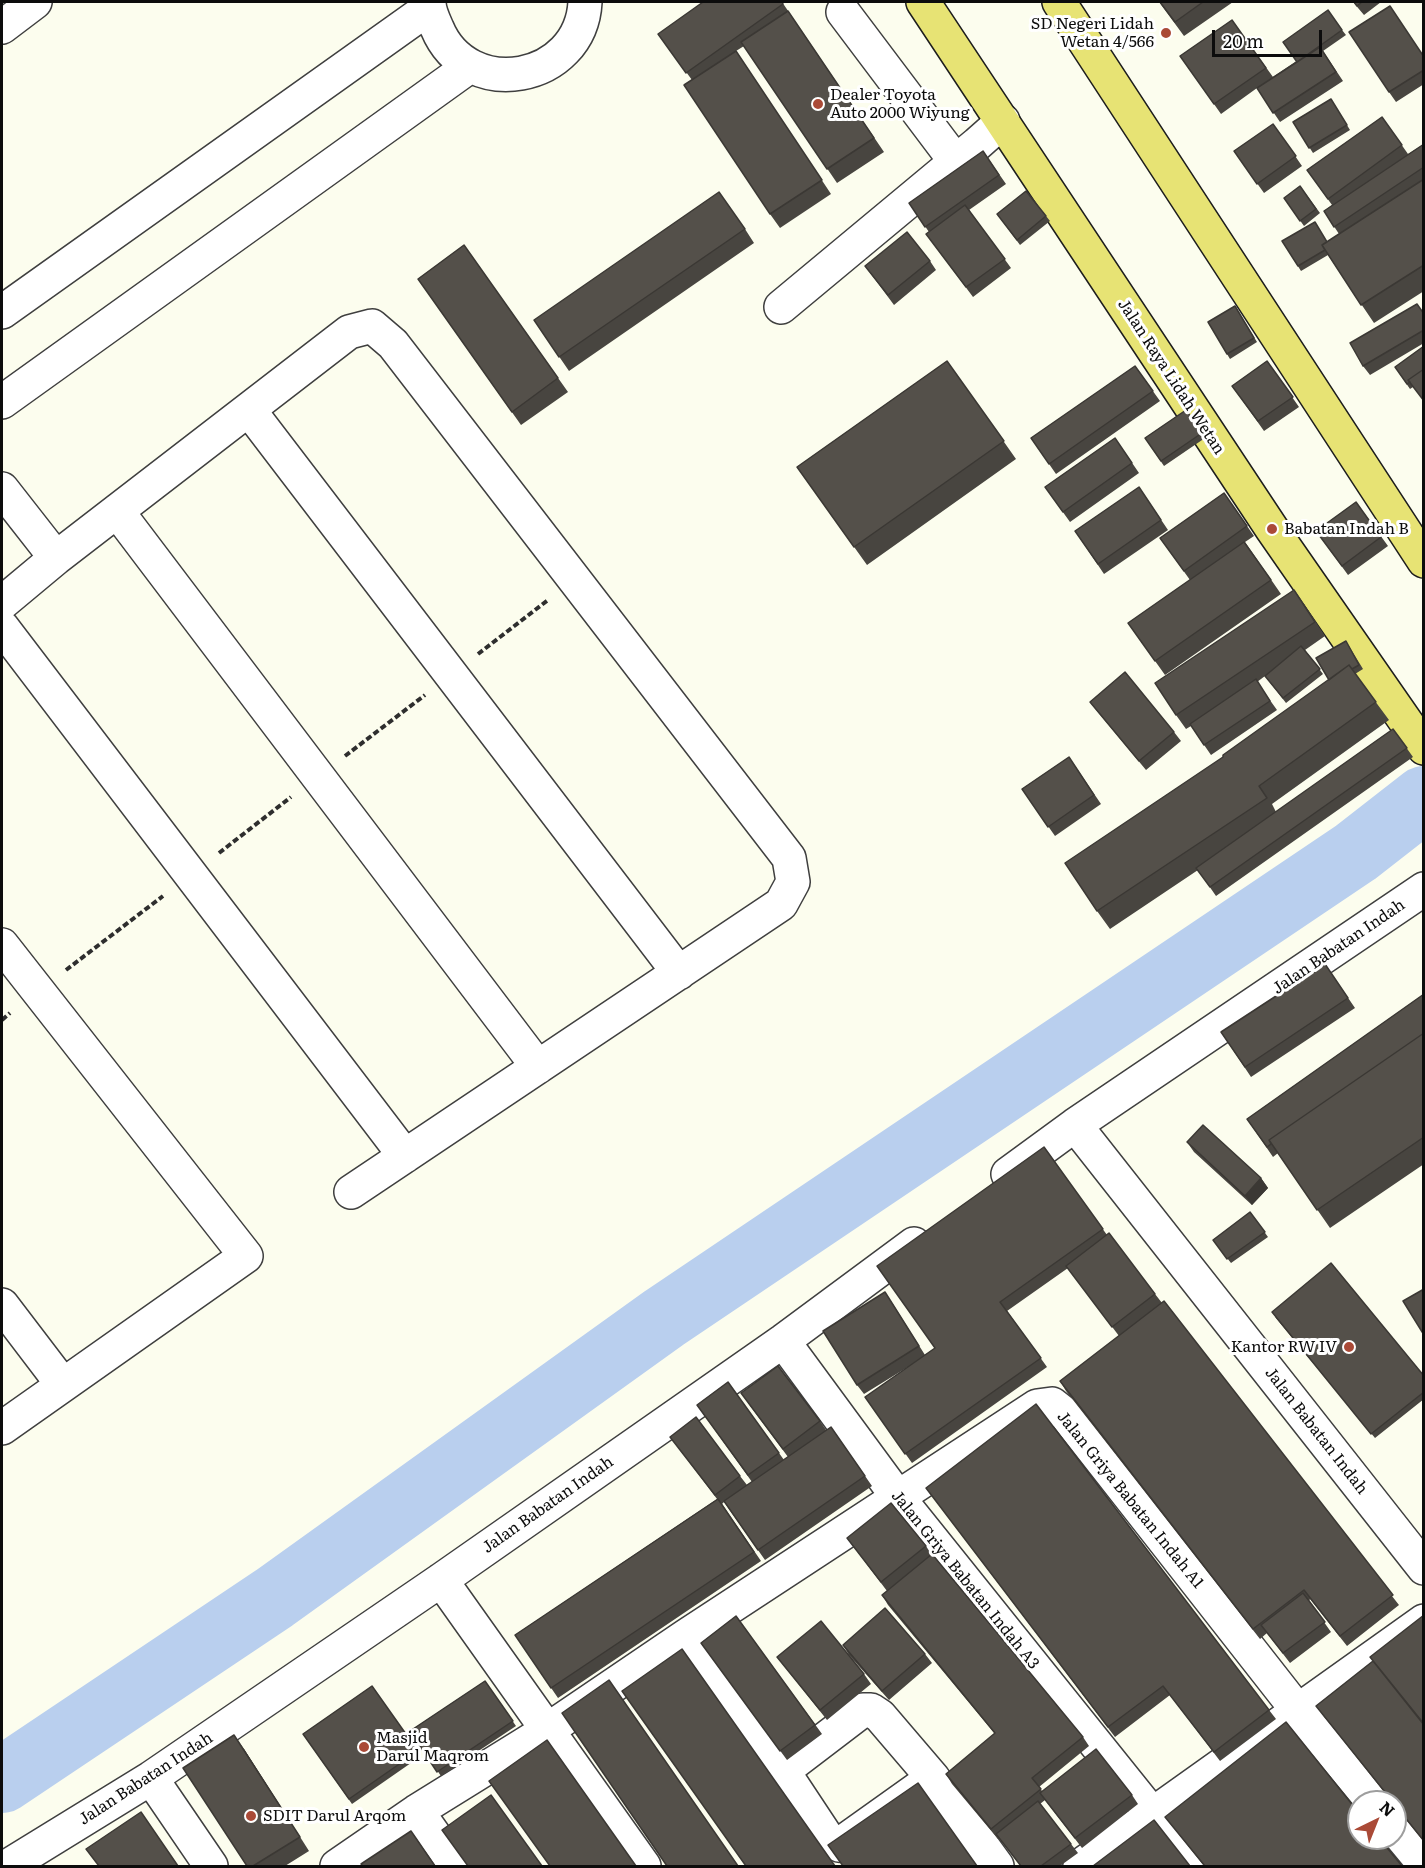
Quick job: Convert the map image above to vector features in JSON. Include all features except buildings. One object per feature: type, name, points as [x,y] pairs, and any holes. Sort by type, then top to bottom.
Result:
[{"type":"main road","name":"Jalan Raya Lidah Wetan","points":[[923,2],[1272,529],[1424,748]]},
{"type":"main road","points":[[1059,2],[1424,561]]},
{"type":"street","points":[[2,312],[429,5],[443,42],[470,66],[504,76],[539,70],[568,50],[585,18],[585,2]]},
{"type":"street","points":[[842,12],[956,162]]},
{"type":"street","points":[[2,402],[470,66]]},
{"type":"street","points":[[781,306],[956,162],[1002,121]]},
{"type":"street","points":[[2,603],[56,558],[349,332],[372,326],[393,344],[789,858],[793,882],[781,904],[351,1192]]},
{"type":"street","points":[[249,410],[679,972]]},
{"type":"street","points":[[2,489],[56,558]]},
{"type":"street","points":[[117,511],[538,1067]]},
{"type":"street","points":[[2,627],[405,1156]]},
{"type":"street","name":"Jalan Babatan Indah","points":[[981,1195],[1075,1125],[1424,890]]},
{"type":"street","points":[[2,945],[246,1256],[2,1428]]},
{"type":"street","name":"Jalan Babatan Indah","points":[[1075,1125],[1424,1568]]},
{"type":"street","name":"Jalan Babatan Indah","points":[[8,1866],[151,1778],[441,1580],[783,1341],[934,1230]]},
{"type":"street","points":[[2,1305],[63,1385]]},
{"type":"street","name":"Jalan Griya Babatan Indah A3","points":[[783,1341],[897,1496],[1192,1866]]},
{"type":"street","name":"Jalan Griya Babatan Indah A1","points":[[897,1496],[1037,1406],[1052,1404],[1066,1415],[1298,1711]]},
{"type":"street","points":[[337,1866],[417,1811],[546,1731],[897,1496]]},
{"type":"street","points":[[441,1580],[644,1866]]},
{"type":"street","points":[[1080,1866],[1424,1621]]},
{"type":"street","points":[[686,1636],[783,1771],[828,1839],[839,1845],[933,1778]]},
{"type":"street","points":[[783,1771],[863,1710],[871,1710],[880,1716],[933,1778],[997,1866]]},
{"type":"street","points":[[1298,1711],[1363,1790]]},
{"type":"street","points":[[151,1778],[211,1866]]},
{"type":"street","points":[[417,1811],[456,1866]]},
{"type":"street","points":[[1407,1843],[1424,1864]]},
{"type":"waterway","points":[[2,1780],[274,1598],[664,1318],[1356,852],[1424,799]]},
{"type":"place","name":"SD Negeri Lidah Wetan 4/566","points":[[1166,33]]},
{"type":"place","name":"Dealer Toyota Auto 2000 Wiyung","points":[[818,104]]},
{"type":"place","name":"Babatan Indah B","points":[[1272,529]]},
{"type":"place","name":"Kantor RW IV","points":[[1349,1347]]},
{"type":"place","name":"Masjid Darul Maqrom","points":[[364,1747]]},
{"type":"place","name":"SDIT Darul Arqom","points":[[251,1816]]}]
